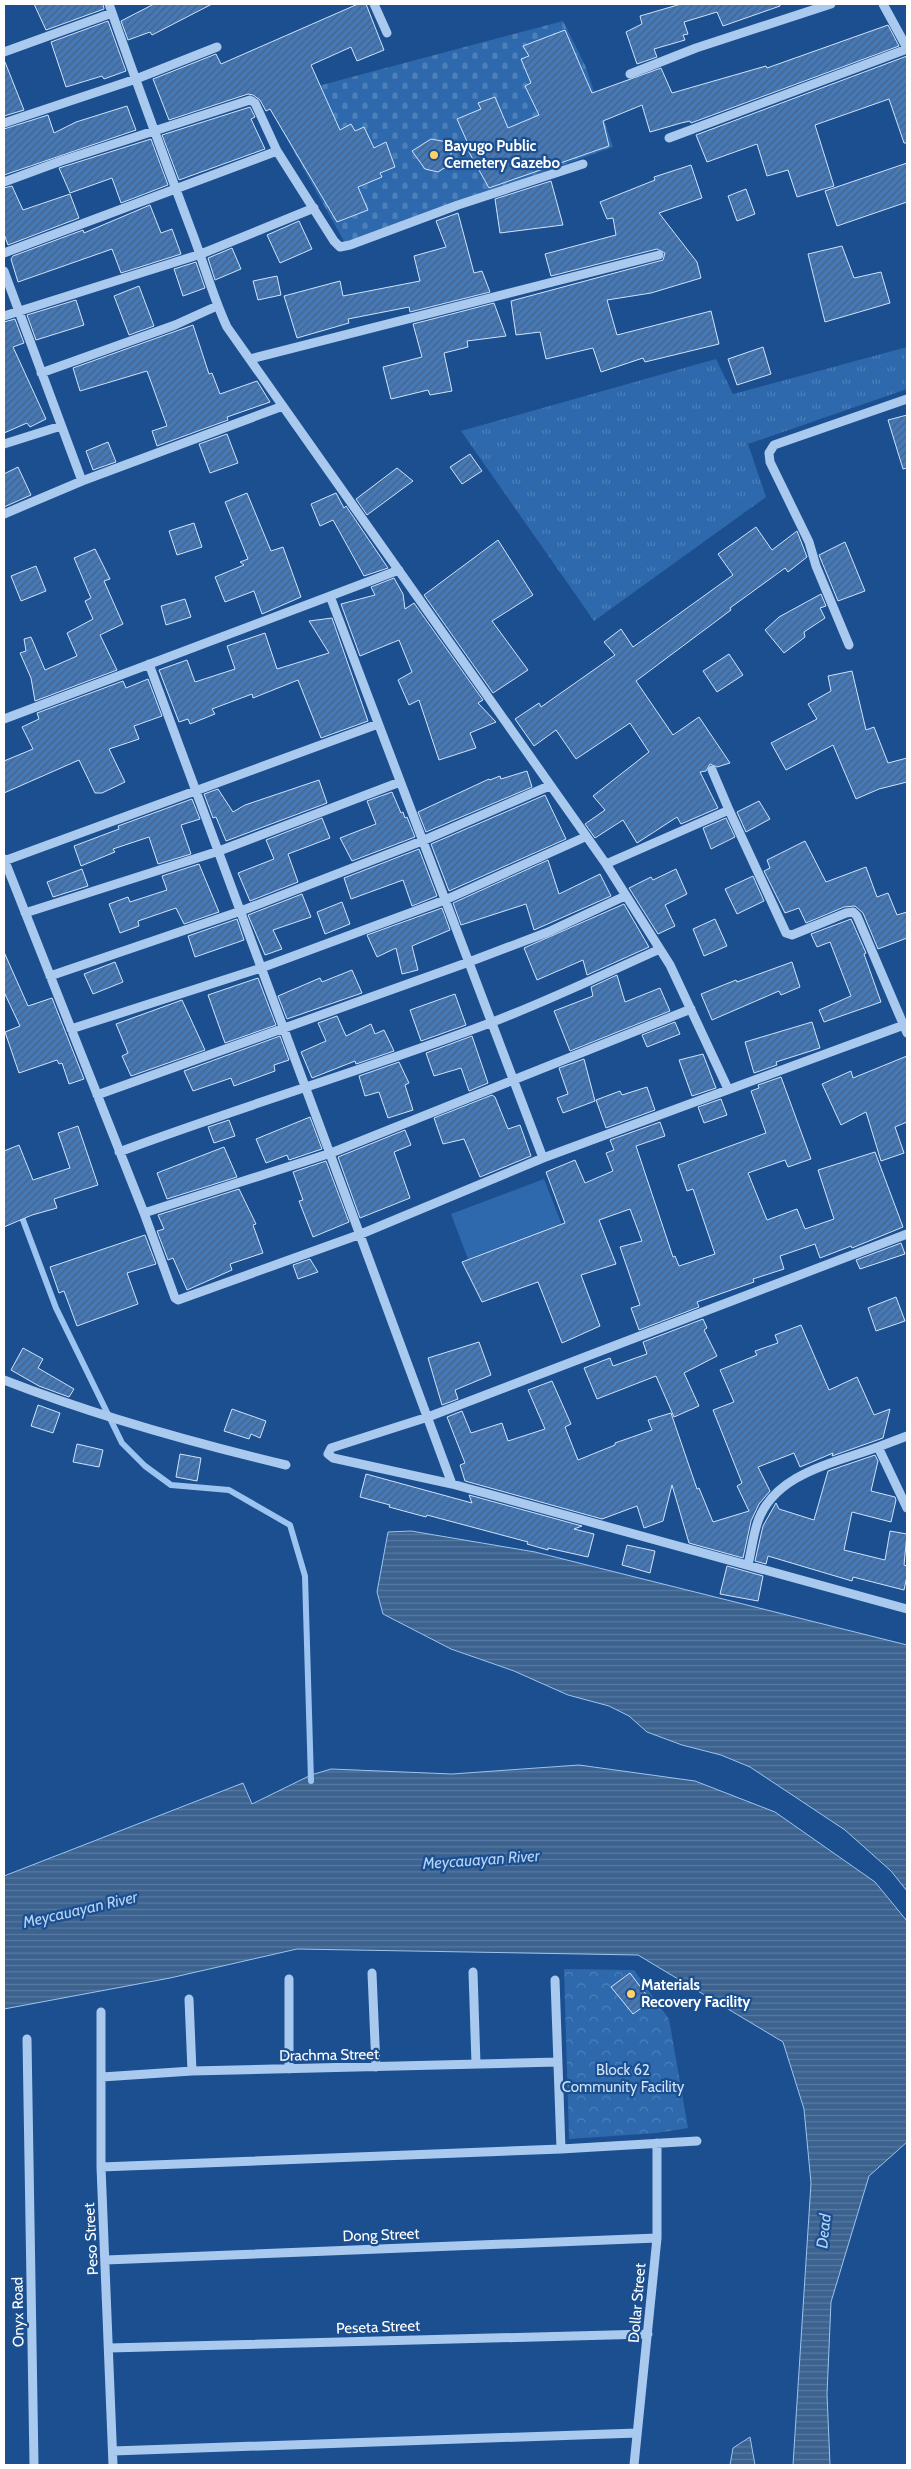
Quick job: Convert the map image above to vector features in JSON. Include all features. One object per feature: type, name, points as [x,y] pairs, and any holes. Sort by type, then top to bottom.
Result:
[{"type":"street","points":[[374,4],[387,33]]},
{"type":"street","points":[[630,74],[696,48],[831,4]]},
{"type":"street","points":[[669,138],[907,49],[883,4]]},
{"type":"street","points":[[4,52],[111,8],[154,132],[201,254],[217,306],[227,327],[549,786],[606,864],[670,965],[728,1089]]},
{"type":"street","points":[[4,123],[136,79],[217,47]]},
{"type":"street","points":[[4,182],[61,161],[250,100],[255,103],[277,151],[334,241],[340,246],[350,246],[458,205],[583,164]]},
{"type":"street","points":[[4,253],[277,151]]},
{"type":"street","points":[[4,316],[201,254],[314,208]]},
{"type":"street","points":[[250,359],[659,255]]},
{"type":"street","points":[[4,271],[82,481]]},
{"type":"street","points":[[41,373],[176,325],[217,306]]},
{"type":"street","points":[[849,645],[809,542],[770,462],[768,453],[774,445],[907,399]]},
{"type":"street","points":[[4,514],[82,481],[283,406]]},
{"type":"street","points":[[4,444],[61,426]]},
{"type":"street","points":[[4,719],[399,570]]},
{"type":"street","points":[[330,596],[543,1158]]},
{"type":"street","points":[[149,664],[452,1484]]},
{"type":"street","points":[[378,724],[197,792],[4,860],[144,1213],[175,1298],[178,1300],[361,1234],[543,1158],[728,1089],[906,1029],[857,916],[852,912],[792,935],[786,933],[712,770]]},
{"type":"street","points":[[25,913],[219,852],[400,782]]},
{"type":"street","points":[[50,976],[241,911],[422,841],[549,786]]},
{"type":"street","points":[[606,864],[729,810]]},
{"type":"street","points":[[71,1029],[261,968],[445,900],[585,837]]},
{"type":"street","points":[[97,1096],[284,1027],[469,962],[548,932],[625,896]]},
{"type":"street","points":[[119,1152],[208,1119],[307,1089],[492,1022],[660,949]]},
{"type":"street","points":[[144,1213],[331,1153],[691,1009]]},
{"type":"street","points":[[907,1234],[428,1417],[332,1448],[328,1454],[333,1458],[452,1484],[907,1609]]},
{"type":"street","points":[[4,1380],[73,1407],[180,1439],[286,1465]]},
{"type":"street","points":[[748,1565],[757,1523],[767,1504],[784,1485],[803,1474],[907,1436]]},
{"type":"street","points":[[878,1447],[907,1508]]},
{"type":"street","points":[[473,1972],[476,2064]]},
{"type":"street","points":[[372,1973],[376,2067]]},
{"type":"street","points":[[289,1979],[289,2069]]},
{"type":"street","points":[[555,1980],[561,2149]]},
{"type":"street","points":[[189,1999],[192,2071]]},
{"type":"street","name":"Peso Street","points":[[100,2012],[102,2077],[101,2167],[113,2465]]},
{"type":"street","name":"Onyx Road","points":[[27,2039],[34,2465]]},
{"type":"street","name":"Drachma Street","points":[[102,2077],[192,2071],[558,2062]]},
{"type":"street","points":[[101,2167],[561,2149],[697,2141]]},
{"type":"street","name":"Dollar Street","points":[[634,2465],[657,2238],[657,2143]]},
{"type":"street","name":"Dong Street","points":[[106,2260],[657,2238]]},
{"type":"street","name":"Peseta Street","points":[[109,2348],[648,2334]]},
{"type":"street","points":[[112,2451],[637,2433]]},
{"type":"green space","points":[[563,21],[585,65],[613,147],[345,243],[265,100]]},
{"type":"green space","points":[[907,347],[907,389],[748,444],[766,497],[594,621],[461,431],[716,359],[733,394]]},
{"type":"green space","points":[[544,1179],[562,1225],[468,1259],[451,1214]]},
{"type":"green space","name":"Block 62 Community Facility","points":[[564,1969],[634,1970],[669,2019],[688,2128],[657,2133],[569,2139]]},
{"type":"water","points":[[411,1531],[535,1552],[907,1645],[907,1891],[891,1871],[845,1830],[750,1767],[721,1755],[682,1745],[647,1732],[629,1716],[609,1706],[568,1695],[514,1671],[451,1649],[383,1614],[377,1592],[388,1532]]},
{"type":"water","points":[[579,1765],[695,1781],[775,1812],[875,1882],[907,1921],[907,2142],[869,2176],[831,2302],[827,2394],[830,2465],[793,2465],[811,2183],[804,2109],[783,2042],[638,1955],[297,1949],[170,1978],[4,2009],[4,1876],[243,1783],[252,1804],[311,1775],[331,1769],[452,1774]]},
{"type":"water","points":[[750,2437],[755,2465],[730,2465],[733,2448]]},
{"type":"building","points":[[34,4],[103,4],[104,9],[46,30]]},
{"type":"building","points":[[154,4],[212,4],[152,35],[150,32],[128,40],[121,21]]},
{"type":"building","points":[[358,4],[366,4],[384,50],[357,61],[351,47],[311,65],[340,130],[351,124],[355,131],[364,127],[374,148],[386,142],[395,167],[380,173],[382,177],[358,187],[368,210],[337,222],[270,109],[266,111],[260,100],[253,95],[248,94],[169,120],[153,79],[216,54],[221,64]]},
{"type":"building","points":[[681,4],[780,4],[780,6],[723,26],[717,12],[684,22],[688,34],[683,35],[685,40],[654,49],[657,57],[637,64],[626,32],[642,24],[640,16]]},
{"type":"building","points":[[108,21],[126,71],[104,79],[102,76],[66,87],[51,42]]},
{"type":"building","points":[[888,25],[899,46],[691,123],[690,121],[650,132],[642,105],[603,121],[609,146],[489,188],[465,145],[469,146],[457,119],[481,109],[478,103],[495,97],[508,128],[539,115],[525,86],[531,83],[521,59],[529,56],[523,46],[565,30],[592,93],[661,68],[672,93],[766,66],[767,68]]},
{"type":"building","points":[[907,56],[907,143],[904,143],[889,99],[815,125],[834,186],[797,197],[788,170],[767,176],[757,144],[707,162],[696,135]]},
{"type":"building","points":[[4,63],[24,110],[4,116]]},
{"type":"building","points":[[127,106],[136,130],[4,175],[4,129],[48,115],[54,133],[76,122]]},
{"type":"building","points":[[250,107],[255,117],[251,119],[265,149],[179,180],[162,135]]},
{"type":"building","points":[[151,139],[168,185],[121,203],[112,178],[70,193],[59,168]]},
{"type":"building","name":"Bayugo Public Cemetery Gazebo","points":[[431,139],[453,143],[449,165],[438,172],[425,169],[412,151]]},
{"type":"building","points":[[907,163],[907,202],[837,226],[825,191]]},
{"type":"building","points":[[691,165],[702,198],[659,213],[697,262],[701,278],[651,293],[607,300],[617,335],[711,311],[719,344],[645,362],[643,358],[601,372],[593,348],[546,359],[540,332],[516,335],[511,301],[663,260],[665,253],[657,249],[551,276],[545,254],[616,235],[613,218],[607,219],[600,202],[655,180],[654,177]]},
{"type":"building","points":[[551,181],[563,225],[500,233],[495,199]]},
{"type":"building","points":[[12,186],[23,210],[70,194],[79,218],[8,245],[4,234],[4,188]]},
{"type":"building","points":[[746,189],[755,214],[737,221],[728,196]]},
{"type":"building","points":[[150,205],[161,233],[172,229],[181,254],[121,273],[112,249],[18,282],[11,259],[13,256],[83,230],[84,233]]},
{"type":"building","points":[[458,213],[474,273],[482,271],[490,292],[410,312],[409,307],[348,319],[349,323],[297,338],[284,296],[340,281],[343,296],[420,281],[414,256],[446,247],[436,221]]},
{"type":"building","points":[[299,221],[312,249],[280,263],[267,235]]},
{"type":"building","points":[[842,246],[854,278],[881,272],[890,303],[825,322],[808,254]]},
{"type":"building","points":[[232,248],[241,269],[215,280],[208,258]]},
{"type":"building","points":[[196,262],[205,288],[183,296],[174,269]]},
{"type":"building","points":[[277,276],[281,295],[258,300],[253,281]]},
{"type":"building","points":[[139,286],[154,326],[129,335],[114,296]]},
{"type":"building","points":[[76,300],[84,325],[36,340],[27,315]]},
{"type":"building","points":[[494,303],[506,336],[467,341],[468,347],[444,353],[452,391],[430,395],[428,390],[391,399],[383,367],[422,357],[413,324]]},
{"type":"building","points":[[15,319],[24,343],[13,347],[46,419],[30,427],[27,423],[4,433],[4,322]]},
{"type":"building","points":[[193,325],[209,374],[212,373],[220,394],[257,381],[270,402],[227,417],[228,420],[157,446],[152,431],[167,426],[147,371],[80,391],[73,368]]},
{"type":"building","points":[[763,347],[771,374],[737,385],[728,359]]},
{"type":"building","points":[[907,415],[907,468],[903,469],[888,420]]},
{"type":"building","points":[[227,434],[238,463],[210,473],[199,444]]},
{"type":"building","points":[[108,442],[116,462],[93,470],[86,451]]},
{"type":"building","points":[[470,454],[482,471],[462,484],[450,467]]},
{"type":"building","points":[[18,467],[31,495],[4,507],[4,474]]},
{"type":"building","points":[[397,468],[413,481],[367,515],[356,499]]},
{"type":"building","points":[[247,493],[271,551],[283,547],[301,597],[262,614],[254,591],[225,602],[215,577],[244,565],[240,562],[248,559],[225,502]]},
{"type":"building","points":[[336,493],[344,508],[346,506],[388,568],[364,576],[333,520],[320,526],[311,504]]},
{"type":"building","points":[[194,523],[202,547],[177,555],[169,531]]},
{"type":"building","points":[[756,527],[772,550],[797,531],[807,557],[788,572],[785,568],[636,681],[673,735],[699,717],[730,763],[717,767],[710,764],[706,771],[700,772],[718,808],[681,824],[677,817],[637,843],[623,820],[595,838],[585,824],[605,810],[593,796],[649,752],[630,723],[576,759],[556,730],[534,746],[515,719],[539,703],[541,707],[615,655],[604,642],[621,629],[633,647],[733,575],[718,554]]},
{"type":"building","points":[[498,540],[533,595],[492,621],[528,670],[493,693],[424,595]]},
{"type":"building","points":[[845,542],[865,591],[838,601],[819,555]]},
{"type":"building","points":[[95,549],[110,579],[104,581],[123,624],[100,635],[117,670],[35,701],[31,678],[20,653],[26,651],[24,639],[31,637],[45,670],[77,656],[67,633],[93,619],[85,601],[91,598],[74,558]]},
{"type":"building","points":[[36,566],[46,591],[21,601],[11,576]]},
{"type":"building","points":[[394,578],[403,594],[405,609],[414,603],[483,700],[478,703],[496,722],[470,733],[476,748],[439,760],[419,700],[409,705],[398,680],[412,672],[399,640],[360,656],[341,604],[375,595],[371,587]]},
{"type":"building","points":[[821,594],[826,606],[820,608],[825,618],[804,632],[805,637],[784,653],[765,630],[779,617]]},
{"type":"building","points":[[185,599],[191,617],[166,625],[161,606]]},
{"type":"building","points":[[332,618],[368,721],[321,738],[298,680],[253,698],[252,694],[212,709],[215,714],[190,724],[188,719],[179,722],[159,670],[187,660],[195,682],[235,669],[227,646],[265,633],[277,669],[329,653],[309,621]]},
{"type":"building","points":[[729,654],[743,675],[717,692],[703,671]]},
{"type":"building","points":[[852,671],[866,730],[874,727],[888,763],[907,758],[907,782],[879,789],[856,799],[833,745],[786,770],[771,743],[817,719],[808,704],[831,691],[828,676]]},
{"type":"building","points":[[148,679],[162,716],[134,726],[139,739],[109,749],[125,782],[102,793],[95,793],[79,760],[4,793],[4,761],[33,749],[22,727],[39,719],[37,713],[123,681],[126,688]]},
{"type":"building","points":[[527,771],[532,787],[426,832],[418,812],[489,779],[500,776],[501,779]]},
{"type":"building","points":[[319,780],[327,803],[226,841],[216,817],[213,818],[204,794],[218,789],[233,812],[245,805]]},
{"type":"building","points":[[392,792],[401,813],[403,812],[405,818],[407,817],[415,837],[352,861],[340,838],[376,824],[367,801]]},
{"type":"building","points":[[545,795],[566,839],[449,891],[431,844]]},
{"type":"building","points":[[192,799],[200,819],[181,825],[191,854],[158,864],[149,837],[113,849],[115,852],[81,866],[74,846],[119,829],[118,826]]},
{"type":"building","points":[[759,801],[770,819],[746,832],[737,812]]},
{"type":"building","points":[[322,818],[330,838],[288,854],[298,882],[250,901],[238,873],[274,859],[266,840]]},
{"type":"building","points":[[726,818],[735,837],[711,849],[703,828]]},
{"type":"building","points":[[805,841],[826,882],[866,867],[877,897],[888,893],[897,915],[907,912],[907,938],[878,949],[863,913],[855,906],[844,907],[806,923],[799,908],[785,913],[764,871],[770,868],[767,860]]},
{"type":"building","points":[[419,849],[437,896],[412,906],[403,880],[351,899],[344,878]]},
{"type":"building","points":[[548,860],[559,894],[600,874],[611,896],[534,930],[526,904],[461,925],[453,903]]},
{"type":"building","points":[[199,864],[219,912],[184,924],[176,908],[138,921],[139,926],[120,933],[109,904],[128,897],[130,902],[167,890],[162,876]]},
{"type":"building","points":[[82,869],[88,886],[53,897],[47,882]]},
{"type":"building","points":[[676,869],[687,894],[665,905],[675,926],[658,934],[629,888],[651,877],[653,880]]},
{"type":"building","points":[[753,876],[764,901],[737,914],[725,889]]},
{"type":"building","points":[[302,894],[311,917],[273,930],[282,949],[265,955],[248,915]]},
{"type":"building","points":[[342,902],[350,924],[325,934],[317,912]]},
{"type":"building","points":[[624,904],[649,947],[587,975],[583,960],[537,980],[524,948]]},
{"type":"building","points":[[442,908],[450,930],[412,946],[418,970],[402,974],[396,948],[377,957],[367,935]]},
{"type":"building","points":[[237,919],[244,940],[195,957],[188,936]]},
{"type":"building","points":[[715,919],[727,946],[704,956],[693,929]]},
{"type":"building","points":[[851,919],[866,953],[864,954],[881,1002],[824,1022],[819,1010],[851,996],[830,942],[817,947],[811,934]]},
{"type":"building","points":[[4,952],[28,1006],[52,998],[84,1079],[69,1084],[62,1063],[59,1064],[57,1060],[19,1073],[5,1032],[20,1026],[4,992]]},
{"type":"building","points":[[115,962],[123,982],[93,994],[84,974]]},
{"type":"building","points":[[792,962],[800,987],[781,995],[779,991],[712,1020],[701,994],[736,980],[737,982]]},
{"type":"building","points":[[352,970],[362,993],[287,1019],[278,996],[320,978],[322,982]]},
{"type":"building","points":[[617,975],[625,1002],[660,988],[670,1011],[570,1051],[554,1011],[593,996],[591,987]]},
{"type":"building","points":[[258,978],[276,1025],[225,1043],[208,995]]},
{"type":"building","points":[[455,994],[466,1025],[421,1041],[410,1010]]},
{"type":"building","points":[[182,1000],[205,1050],[131,1076],[122,1056],[128,1053],[116,1024]]},
{"type":"building","points":[[337,1016],[346,1036],[371,1024],[375,1034],[384,1030],[394,1051],[356,1064],[355,1061],[312,1078],[301,1052],[326,1041],[318,1023]]},
{"type":"building","points":[[675,1022],[680,1034],[647,1047],[642,1035]]},
{"type":"building","points":[[812,1022],[820,1048],[776,1062],[777,1065],[754,1073],[745,1042]]},
{"type":"building","points":[[280,1036],[289,1060],[274,1065],[275,1071],[234,1086],[231,1078],[193,1091],[184,1071]]},
{"type":"building","points":[[472,1036],[488,1083],[469,1091],[461,1068],[434,1076],[426,1053]]},
{"type":"building","points":[[703,1054],[716,1088],[692,1096],[679,1060]]},
{"type":"building","points":[[907,1056],[907,1122],[895,1127],[904,1153],[881,1161],[866,1112],[841,1125],[822,1084],[851,1071],[853,1078]]},
{"type":"building","points":[[584,1059],[595,1101],[563,1113],[557,1098],[568,1094],[559,1068]]},
{"type":"building","points":[[399,1062],[409,1083],[405,1085],[413,1110],[388,1118],[379,1092],[365,1096],[359,1076]]},
{"type":"building","points":[[781,1077],[811,1159],[788,1167],[785,1160],[748,1173],[767,1220],[797,1209],[805,1229],[834,1219],[818,1170],[875,1152],[903,1227],[852,1248],[851,1246],[820,1258],[815,1244],[780,1256],[784,1269],[753,1279],[754,1282],[697,1302],[699,1307],[639,1330],[631,1308],[640,1305],[620,1247],[642,1241],[630,1209],[599,1220],[616,1264],[581,1275],[600,1326],[562,1343],[538,1282],[482,1302],[462,1262],[565,1223],[546,1172],[575,1160],[585,1183],[613,1171],[606,1153],[614,1150],[610,1140],[660,1122],[665,1136],[636,1146],[673,1257],[675,1256],[679,1266],[715,1254],[693,1189],[687,1191],[678,1165],[766,1133],[751,1091],[759,1088],[758,1085]]},
{"type":"building","points":[[647,1087],[655,1110],[606,1128],[596,1100],[620,1091],[622,1095]]},
{"type":"building","points":[[492,1095],[495,1097],[508,1129],[520,1125],[531,1156],[480,1177],[464,1139],[443,1144],[434,1118]]},
{"type":"building","points":[[721,1099],[727,1115],[704,1123],[698,1107]]},
{"type":"building","points":[[310,1117],[322,1149],[289,1160],[287,1155],[266,1163],[256,1139]]},
{"type":"building","points":[[229,1120],[235,1136],[214,1143],[208,1127]]},
{"type":"building","points":[[78,1126],[98,1185],[54,1199],[57,1208],[32,1215],[4,1227],[4,1151],[19,1145],[33,1180],[70,1168],[58,1133]]},
{"type":"building","points":[[405,1130],[411,1145],[394,1152],[410,1198],[360,1218],[338,1157]]},
{"type":"building","points":[[224,1147],[237,1177],[167,1199],[157,1173]]},
{"type":"building","points":[[326,1161],[349,1222],[313,1237],[299,1201],[303,1200],[293,1172]]},
{"type":"building","points":[[239,1189],[256,1224],[253,1225],[263,1253],[230,1264],[232,1270],[187,1290],[173,1258],[168,1260],[157,1231],[164,1229],[158,1215]]},
{"type":"building","points":[[145,1235],[156,1264],[127,1273],[138,1304],[77,1326],[64,1291],[59,1293],[50,1267]]},
{"type":"building","points":[[901,1243],[905,1254],[860,1269],[856,1260]]},
{"type":"building","points":[[310,1259],[318,1272],[298,1279],[293,1265]]},
{"type":"building","points":[[896,1297],[905,1321],[876,1331],[868,1308]]},
{"type":"building","points":[[703,1319],[707,1328],[704,1330],[717,1356],[684,1373],[699,1406],[674,1417],[656,1376],[597,1399],[584,1368],[610,1358],[613,1366],[647,1354],[643,1342]]},
{"type":"building","points":[[801,1325],[829,1390],[857,1377],[874,1415],[890,1409],[883,1438],[832,1456],[833,1453],[800,1467],[794,1453],[758,1467],[770,1491],[759,1504],[751,1521],[743,1558],[689,1543],[672,1485],[663,1521],[644,1528],[637,1506],[602,1519],[465,1481],[460,1465],[465,1463],[447,1417],[462,1411],[471,1433],[502,1423],[508,1441],[545,1429],[528,1390],[552,1381],[571,1424],[565,1427],[578,1460],[615,1445],[615,1443],[652,1430],[648,1420],[671,1413],[697,1489],[699,1488],[713,1522],[749,1511],[737,1486],[742,1483],[713,1410],[734,1402],[720,1370],[757,1355],[755,1351],[778,1343],[775,1335]]},
{"type":"building","points":[[479,1342],[491,1375],[455,1390],[458,1399],[442,1405],[428,1358]]},
{"type":"building","points":[[23,1348],[43,1359],[38,1368],[74,1389],[69,1397],[39,1386],[11,1370]]},
{"type":"building","points":[[38,1405],[60,1413],[53,1433],[31,1426]]},
{"type":"building","points":[[232,1409],[266,1421],[260,1438],[251,1434],[249,1439],[224,1431]]},
{"type":"building","points":[[77,1444],[103,1450],[99,1467],[73,1462]]},
{"type":"building","points":[[180,1454],[201,1458],[197,1481],[176,1477]]},
{"type":"building","points":[[875,1455],[878,1461],[871,1491],[895,1497],[891,1522],[852,1512],[844,1550],[885,1560],[890,1531],[907,1534],[904,1565],[907,1566],[907,1576],[904,1590],[853,1577],[852,1581],[768,1556],[766,1564],[755,1561],[763,1526],[776,1503],[779,1509],[814,1520],[828,1471]]},
{"type":"building","points":[[366,1474],[472,1503],[469,1495],[582,1526],[574,1529],[594,1534],[588,1557],[548,1548],[548,1550],[527,1544],[528,1542],[427,1515],[426,1517],[360,1497]]},
{"type":"building","points":[[627,1545],[655,1551],[650,1573],[622,1565]]},
{"type":"building","points":[[727,1566],[763,1576],[758,1601],[720,1594]]},
{"type":"building","name":"Materials Recovery Facility","points":[[630,1973],[651,2001],[633,2014],[611,1987]]},
{"type":"waterway","points":[[20,1212],[56,1308],[122,1443],[145,1466],[171,1485],[229,1490],[290,1525],[305,1576],[311,1781]]},
{"type":"place","name":"Bayugo Public Cemetery Gazebo","points":[[434,155]]},
{"type":"place","name":"Materials Recovery Facility","points":[[631,1994]]},
{"type":"water label","name":"Meycauayan River","points":[[481,1859]]},
{"type":"water label","name":"Meycauayan River","points":[[80,1909]]},
{"type":"water label","name":"Dead","points":[[823,2231]]}]
